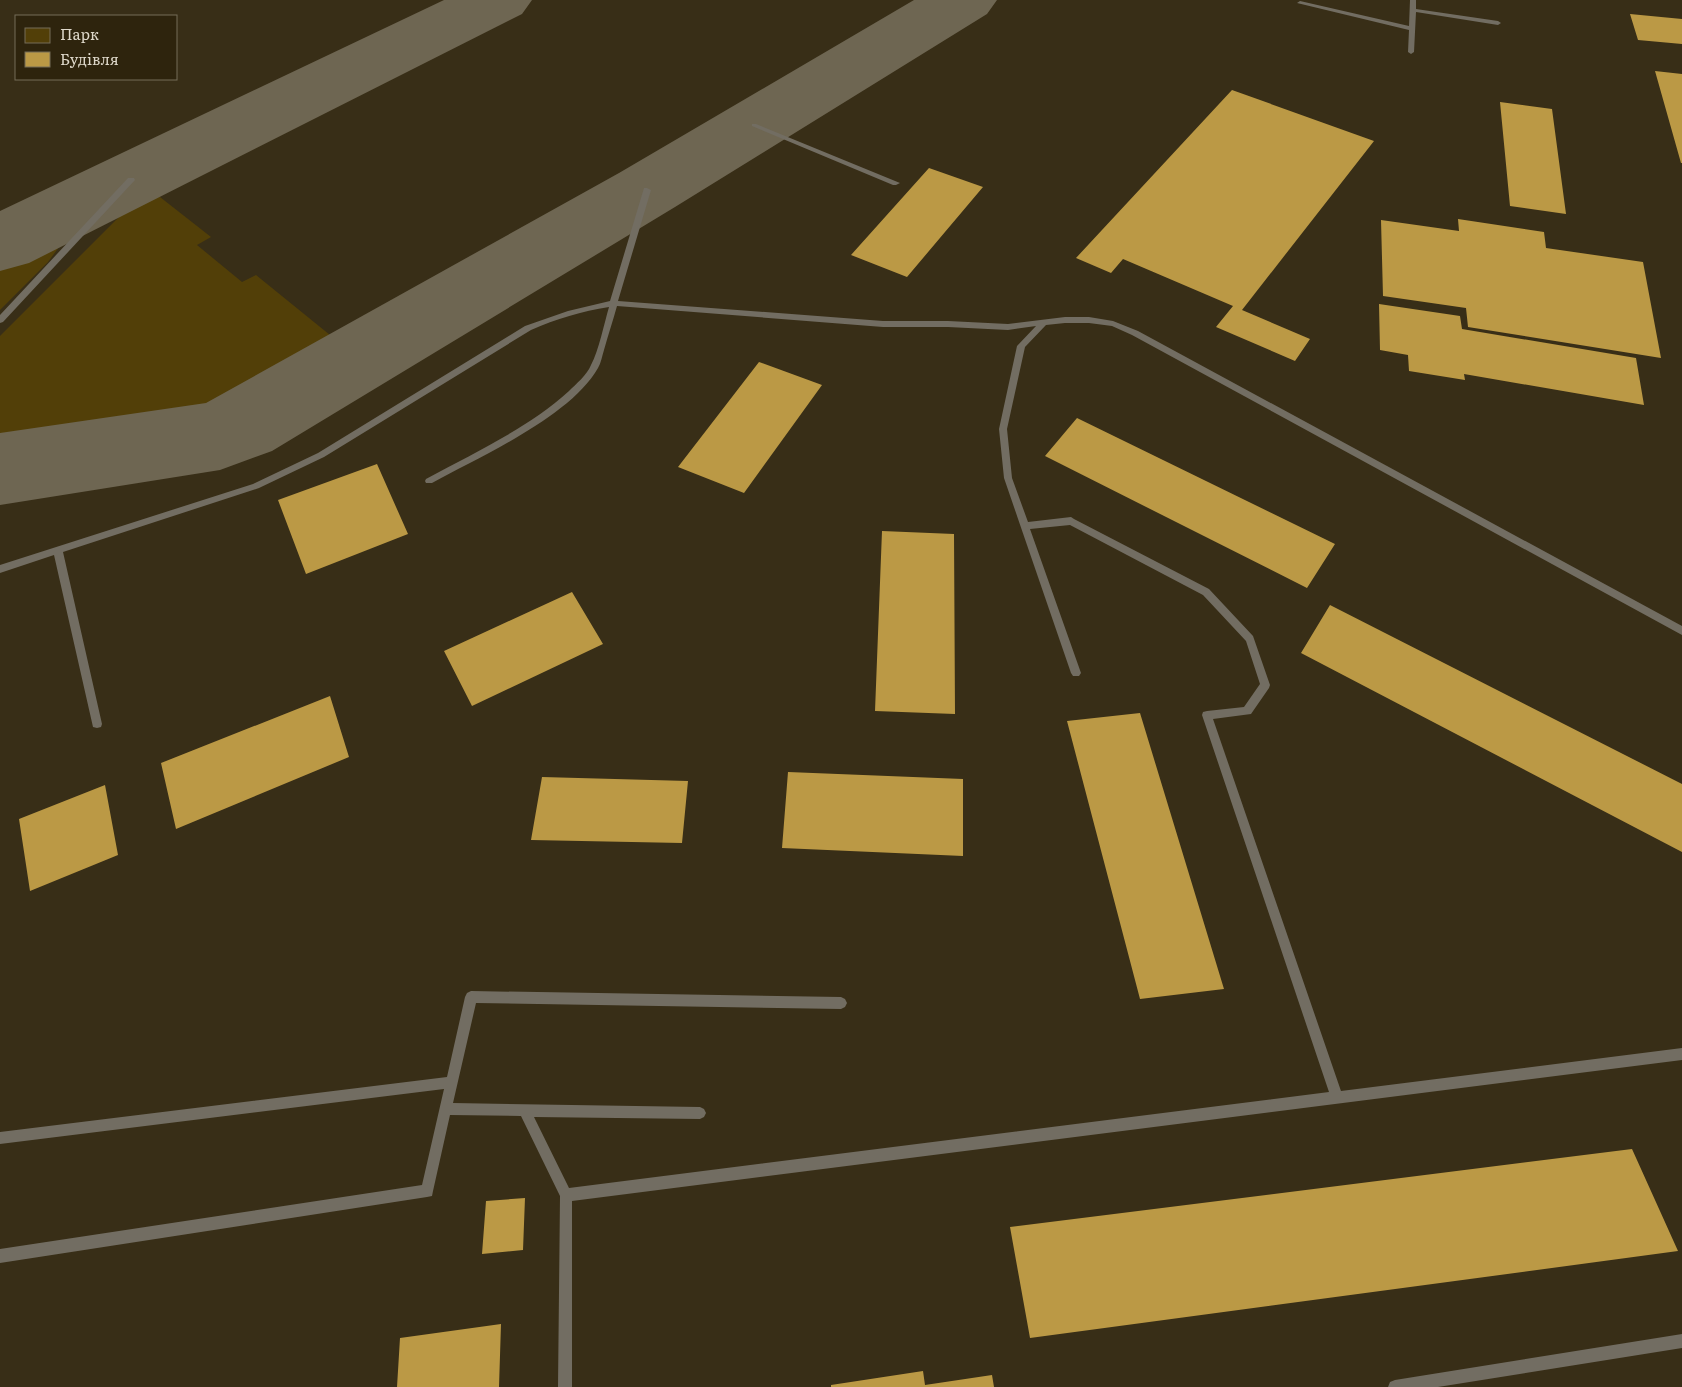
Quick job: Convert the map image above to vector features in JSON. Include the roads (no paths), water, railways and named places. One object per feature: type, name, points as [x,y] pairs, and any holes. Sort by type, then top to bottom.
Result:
[{"type":"lane","points":[[1411,52],[1413,0]]},
{"type":"lane","points":[[1300,3],[1412,28]]},
{"type":"lane","points":[[1412,10],[1498,23]]},
{"type":"lane","points":[[754,125],[896,183]]},
{"type":"lane","points":[[0,320],[131,180]]},
{"type":"lane","points":[[429,480],[542,418],[566,400],[584,382],[595,367],[616,303],[647,190]]},
{"type":"lane","points":[[0,569],[256,486],[321,455],[528,328],[555,316],[616,303],[883,324],[948,324],[1008,327],[1065,320],[1089,320],[1113,324],[1135,333],[1682,631]]},
{"type":"lane","points":[[1043,324],[1021,346],[1003,429],[1008,478],[1076,673]]},
{"type":"lane","points":[[1025,526],[1071,521],[1206,592],[1250,639],[1265,685],[1247,711],[1207,715],[1337,1098]]},
{"type":"lane","points":[[58,550],[97,724]]},
{"type":"lane","points":[[0,1256],[427,1192],[471,997],[841,1003]]},
{"type":"lane","points":[[566,1195],[1682,1054]]},
{"type":"lane","points":[[0,1138],[452,1082]]},
{"type":"lane","points":[[446,1109],[700,1114]]},
{"type":"lane","points":[[524,1110],[566,1195],[565,1387]]},
{"type":"lane","points":[[1395,1387],[1682,1341]]}]
